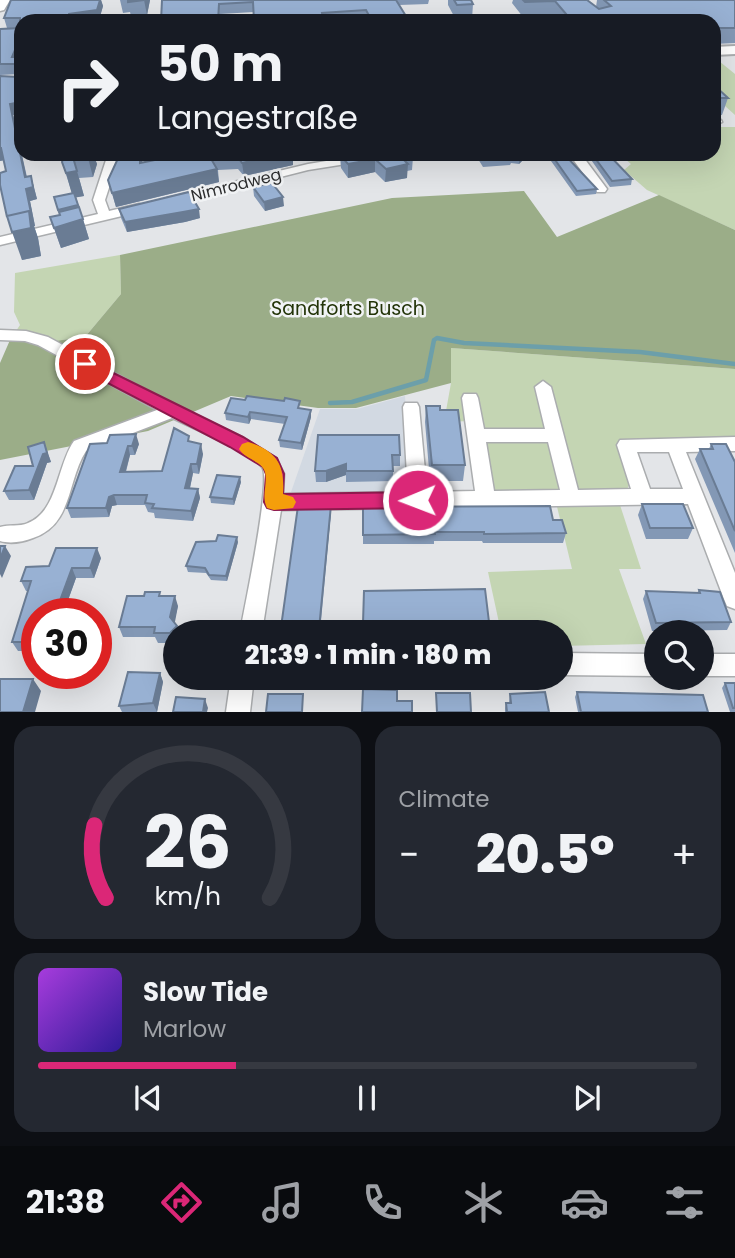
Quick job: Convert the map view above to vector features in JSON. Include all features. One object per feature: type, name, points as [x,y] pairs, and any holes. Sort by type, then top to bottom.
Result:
[{"type":"street","points":[[0,8],[5,0]]},
{"type":"street","points":[[105,216],[99,200],[112,161]]},
{"type":"street","name":"Nimrodweg","points":[[0,241],[303,168],[346,161]]},
{"type":"street","points":[[580,161],[601,189]]},
{"type":"street","points":[[0,335],[26,336],[43,341],[236,442],[270,463],[275,474],[274,502],[253,620]]},
{"type":"street","points":[[543,387],[571,498]]},
{"type":"street","points":[[470,398],[486,500]]},
{"type":"street","points":[[411,407],[418,500]]},
{"type":"street","points":[[5,534],[27,532],[44,524],[52,515],[80,446],[173,411]]},
{"type":"street","points":[[477,436],[555,435]]},
{"type":"street","points":[[643,497],[626,445],[735,444]]},
{"type":"street","points":[[675,445],[735,599]]},
{"type":"street","points":[[274,502],[696,496]]},
{"type":"street","points":[[573,664],[644,665]]},
{"type":"street","points":[[714,665],[735,665]]},
{"type":"street","points":[[237,712],[241,690]]},
{"type":"shaded area","points":[[405,396],[411,492],[291,492],[320,409],[357,409]]},
{"type":"green space","points":[[721,63],[735,74],[735,115],[721,102]]},
{"type":"green space","points":[[721,127],[735,127],[735,230],[647,190],[624,170],[631,164],[627,161],[721,161]]},
{"type":"green space","name":"Sandforts Busch","points":[[524,191],[557,237],[659,195],[735,230],[735,369],[451,348],[451,383],[356,408],[318,408],[231,396],[148,431],[0,460],[0,363],[10,340],[39,343],[85,337],[121,294],[120,255],[392,198]]},
{"type":"green space","points":[[120,255],[121,294],[85,337],[39,343],[10,340],[20,325],[14,312],[15,273]]},
{"type":"green space","points":[[451,348],[735,369],[735,440],[617,442],[629,485],[620,505],[641,569],[619,569],[644,644],[573,646],[573,620],[498,620],[488,572],[572,569],[553,490],[491,492],[470,421],[444,422],[451,383]]},
{"type":"building","points":[[11,0],[100,0],[97,10],[69,14],[14,14],[14,18],[4,18]]},
{"type":"building","points":[[162,0],[396,0],[405,14],[368,14],[366,10],[322,14],[254,14],[253,2],[219,4],[218,14],[161,14]]},
{"type":"building","points":[[454,0],[471,0],[473,4],[457,5]]},
{"type":"building","points":[[523,0],[587,0],[599,9],[611,6],[604,0],[735,0],[735,28],[721,28],[721,14],[566,14],[555,1]]},
{"type":"building","points":[[14,28],[14,64],[0,64],[0,29]]},
{"type":"building","points":[[0,76],[14,77],[14,103],[10,104],[14,123],[14,161],[22,161],[25,177],[31,176],[33,187],[26,189],[30,214],[29,211],[7,217],[0,185],[0,173],[6,171],[0,148]]},
{"type":"building","points":[[74,161],[77,171],[66,173],[62,162]]},
{"type":"building","points":[[117,161],[212,161],[217,169],[112,193],[108,180]]},
{"type":"building","points":[[377,161],[405,161],[408,164],[386,169]]},
{"type":"building","points":[[556,161],[571,161],[597,189],[577,191]]},
{"type":"building","points":[[597,161],[615,161],[632,179],[612,181]]},
{"type":"building","points":[[272,183],[283,197],[264,202],[253,187]]},
{"type":"building","points":[[189,192],[199,209],[125,222],[119,209]]},
{"type":"building","points":[[74,193],[78,205],[58,210],[54,197]]},
{"type":"building","points":[[79,207],[83,219],[54,228],[50,217]]},
{"type":"building","points":[[29,211],[31,228],[12,232],[7,216]]},
{"type":"building","points":[[247,396],[300,401],[298,408],[311,410],[301,443],[279,440],[287,417],[250,412],[248,417],[225,413],[231,398],[245,400]]},
{"type":"building","points":[[426,406],[440,406],[440,410],[458,410],[465,465],[432,465]]},
{"type":"building","points":[[174,428],[189,436],[188,441],[201,444],[197,464],[191,464],[185,488],[198,489],[191,511],[152,508],[154,504],[145,503],[147,495],[114,495],[109,497],[106,508],[67,508],[90,444],[107,443],[110,435],[136,434],[132,446],[128,446],[120,472],[162,471]]},
{"type":"building","points":[[318,435],[399,435],[400,455],[392,455],[393,471],[346,471],[346,464],[326,471],[315,471]]},
{"type":"building","points":[[44,442],[47,453],[43,454],[29,490],[4,491],[15,466],[33,466],[28,447]]},
{"type":"building","points":[[711,444],[726,444],[735,462],[735,531],[700,449],[713,449]]},
{"type":"building","points":[[217,475],[240,477],[233,499],[210,497]]},
{"type":"building","points":[[642,504],[683,504],[693,528],[650,528]]},
{"type":"building","points":[[331,505],[320,620],[282,620],[298,506]]},
{"type":"building","points":[[550,506],[553,520],[562,520],[566,533],[435,532],[363,535],[363,507]]},
{"type":"building","points":[[218,535],[237,537],[226,576],[209,575],[205,568],[186,566],[196,542],[216,541]]},
{"type":"building","points":[[0,546],[5,546],[0,559]]},
{"type":"building","points":[[56,548],[97,548],[90,568],[72,568],[61,598],[26,598],[31,581],[21,581],[26,567],[49,566]]},
{"type":"building","points":[[485,589],[489,620],[363,620],[364,591]]},
{"type":"building","points":[[699,590],[720,592],[731,622],[655,620],[646,591],[700,593]]},
{"type":"building","points":[[145,592],[160,592],[159,596],[175,596],[170,617],[172,620],[163,620],[163,633],[154,633],[155,627],[119,627],[127,596],[144,596]]},
{"type":"building","points":[[21,613],[21,642],[12,642]]},
{"type":"building","points":[[128,672],[160,673],[153,703],[119,706]]},
{"type":"building","points":[[0,679],[21,679],[21,689],[30,689],[23,712],[0,712]]},
{"type":"building","points":[[725,683],[735,683],[735,708],[733,708]]},
{"type":"building","points":[[363,690],[397,690],[397,701],[412,701],[412,712],[362,712]]},
{"type":"building","points":[[545,692],[549,712],[507,712],[506,703],[511,703],[510,694]]},
{"type":"building","points":[[577,692],[703,695],[708,712],[581,712]]},
{"type":"building","points":[[436,693],[470,693],[471,712],[437,712]]},
{"type":"building","points":[[268,694],[303,694],[302,712],[266,712]]},
{"type":"building","points":[[176,697],[205,699],[203,712],[173,712]]},
{"type":"waterway","points":[[330,403],[352,402],[426,380],[434,340],[437,338],[464,343],[640,352],[735,364]]},
{"type":"slow traffic","points":[[248,449],[270,463],[275,474],[274,502],[286,502]]},
{"type":"route","points":[[85,364],[236,442],[270,463],[275,474],[274,502],[418,500]]}]
